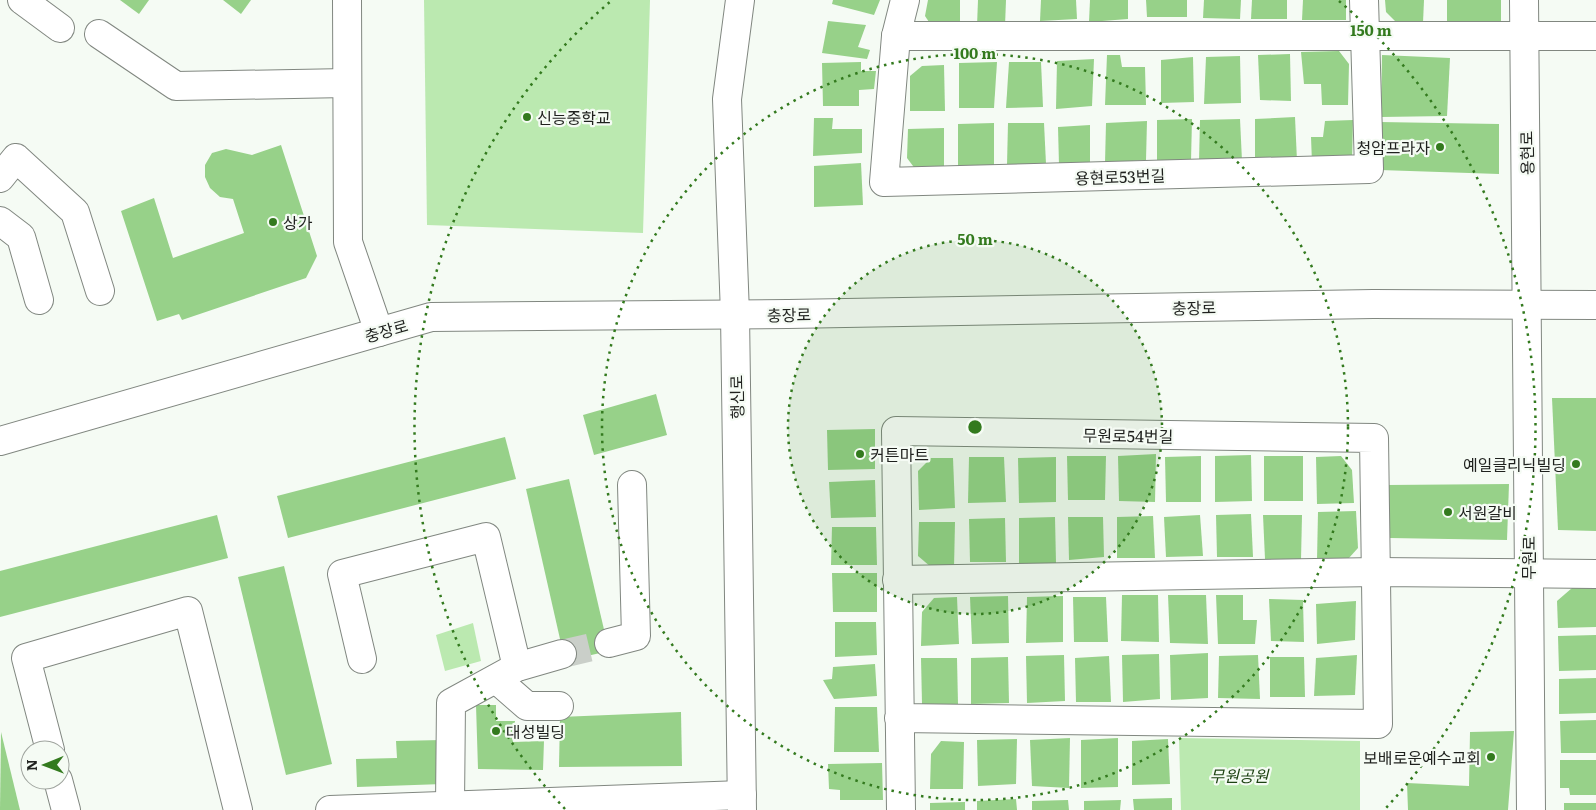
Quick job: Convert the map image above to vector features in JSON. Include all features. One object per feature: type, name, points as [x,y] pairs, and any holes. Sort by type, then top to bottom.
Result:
[{"type":"street","points":[[22,0],[60,28]]},
{"type":"street","points":[[348,0],[348,242],[379,332]]},
{"type":"street","name":"행신로","points":[[330,810],[450,805],[477,807],[742,802],[735,314],[727,99],[740,0]]},
{"type":"street","name":"용현로53번길","points":[[905,0],[896,36],[884,182],[1369,169],[1364,0]]},
{"type":"street","name":"용현로","points":[[1524,0],[1528,306]]},
{"type":"street","points":[[99,34],[176,86],[347,83]]},
{"type":"street","points":[[896,36],[1596,36]]},
{"type":"street","points":[[0,178],[16,158],[75,212],[100,291]]},
{"type":"street","points":[[0,222],[21,238],[39,300]]},
{"type":"street","name":"충장로","points":[[0,441],[431,317],[1373,304],[1596,305]]},
{"type":"street","name":"무원로","points":[[1528,306],[1528,574],[1531,810]]},
{"type":"street","name":"무원로54번길","points":[[900,718],[1378,724],[1374,438],[896,432],[900,810]]},
{"type":"street","points":[[609,643],[636,636],[632,484]]},
{"type":"street","points":[[362,659],[342,574],[486,537],[507,673],[527,706],[559,706]]},
{"type":"street","points":[[897,580],[1376,572],[1596,574]]},
{"type":"street","points":[[47,740],[26,658],[188,611],[238,810]]},
{"type":"street","points":[[450,805],[451,703],[507,673],[562,654]]},
{"type":"street","points":[[61,790],[66,810]]},
{"type":"green space","name":"신능중학교","points":[[424,0],[650,0],[643,233],[427,225]]},
{"type":"green space","points":[[473,623],[481,661],[445,671],[436,635]]},
{"type":"green space","name":"무원공원","points":[[1179,738],[1360,741],[1360,810],[1181,810]]},
{"type":"building","points":[[120,0],[149,0],[139,14]]},
{"type":"building","points":[[223,0],[251,0],[241,14]]},
{"type":"building","points":[[833,0],[880,0],[874,15],[832,4]]},
{"type":"building","points":[[928,0],[960,0],[960,29],[933,28],[925,16]]},
{"type":"building","points":[[978,0],[1006,0],[1005,26],[977,26]]},
{"type":"building","points":[[1041,0],[1076,0],[1077,19],[1040,21]]},
{"type":"building","points":[[1090,0],[1128,0],[1128,19],[1089,22]]},
{"type":"building","points":[[1146,0],[1187,0],[1187,17],[1147,17]]},
{"type":"building","points":[[1204,0],[1241,0],[1240,19],[1203,18]]},
{"type":"building","points":[[1252,0],[1287,0],[1287,19],[1251,19]]},
{"type":"building","points":[[1303,0],[1346,0],[1346,20],[1302,20]]},
{"type":"building","points":[[1385,0],[1424,0],[1423,23],[1396,22],[1386,12]]},
{"type":"building","points":[[1447,0],[1501,0],[1501,24],[1447,21]]},
{"type":"building","points":[[828,21],[866,25],[858,47],[870,50],[867,59],[822,53]]},
{"type":"building","points":[[1339,51],[1349,64],[1348,105],[1322,105],[1321,84],[1304,84],[1301,52]]},
{"type":"building","points":[[1290,54],[1291,101],[1260,100],[1258,55]]},
{"type":"building","points":[[1107,55],[1120,55],[1122,67],[1145,67],[1146,105],[1105,105]]},
{"type":"building","points":[[1382,55],[1450,58],[1447,116],[1381,117]]},
{"type":"building","points":[[1240,56],[1241,103],[1204,104],[1206,57]]},
{"type":"building","points":[[1193,57],[1194,102],[1161,103],[1161,60]]},
{"type":"building","points":[[1094,59],[1092,106],[1056,109],[1057,61]]},
{"type":"building","points":[[861,62],[861,71],[876,71],[874,89],[859,90],[859,106],[823,106],[822,63]]},
{"type":"building","points":[[997,62],[994,108],[959,108],[959,63]]},
{"type":"building","points":[[1009,62],[1041,62],[1043,107],[1006,108]]},
{"type":"building","points":[[944,65],[945,111],[910,111],[910,76],[922,66]]},
{"type":"building","points":[[1295,117],[1297,161],[1255,161],[1255,119]]},
{"type":"building","points":[[814,118],[833,118],[832,129],[862,129],[862,153],[813,156]]},
{"type":"building","points":[[1192,119],[1191,161],[1157,162],[1157,120]]},
{"type":"building","points":[[1240,119],[1242,161],[1199,162],[1200,120]]},
{"type":"building","points":[[1353,120],[1352,163],[1312,163],[1311,137],[1323,137],[1325,121]]},
{"type":"building","points":[[1147,121],[1146,160],[1105,163],[1106,123]]},
{"type":"building","name":"청암프라자","points":[[1380,122],[1499,124],[1499,174],[1380,170]]},
{"type":"building","points":[[994,123],[994,165],[958,167],[958,124]]},
{"type":"building","points":[[1008,123],[1044,123],[1046,164],[1007,165]]},
{"type":"building","points":[[1090,125],[1090,165],[1059,165],[1058,127]]},
{"type":"building","points":[[944,128],[944,170],[916,170],[907,158],[908,129]]},
{"type":"building","name":"상가","points":[[281,145],[317,256],[306,278],[182,320],[179,314],[157,321],[121,211],[154,198],[173,258],[244,233],[233,199],[220,197],[210,188],[205,177],[205,165],[212,153],[226,149],[252,155]]},
{"type":"building","points":[[861,163],[863,205],[814,207],[814,166]]},
{"type":"building","points":[[656,394],[667,435],[594,455],[583,415]]},
{"type":"building","name":"예일클리닉빌딩","points":[[1552,398],[1596,398],[1596,531],[1558,530]]},
{"type":"building","points":[[875,429],[875,469],[828,470],[827,430]]},
{"type":"building","points":[[505,437],[516,479],[288,538],[277,496]]},
{"type":"building","points":[[1156,454],[1155,502],[1119,501],[1118,456]]},
{"type":"building","points":[[1251,455],[1252,501],[1215,502],[1215,456]]},
{"type":"building","points":[[1067,456],[1106,456],[1105,500],[1068,500]]},
{"type":"building","points":[[1201,456],[1201,502],[1166,502],[1165,457]]},
{"type":"building","points":[[1264,456],[1303,456],[1303,501],[1264,501]]},
{"type":"building","points":[[1341,456],[1352,470],[1354,503],[1317,504],[1316,457]]},
{"type":"building","points":[[969,457],[1004,457],[1006,502],[968,503]]},
{"type":"building","points":[[1056,457],[1056,502],[1019,503],[1018,458]]},
{"type":"building","points":[[931,458],[953,458],[955,508],[919,510],[918,471]]},
{"type":"building","points":[[569,479],[609,651],[565,661],[526,489]]},
{"type":"building","points":[[875,480],[876,517],[831,518],[829,482]]},
{"type":"building","name":"서원갈비","points":[[1509,484],[1507,540],[1390,538],[1387,485]]},
{"type":"building","points":[[1356,511],[1358,548],[1348,559],[1317,560],[1318,512]]},
{"type":"building","points":[[1251,514],[1253,557],[1217,557],[1216,515]]},
{"type":"building","points":[[217,515],[228,558],[0,617],[0,571]]},
{"type":"building","points":[[1200,515],[1203,556],[1166,557],[1164,517]]},
{"type":"building","points":[[1263,515],[1302,515],[1301,560],[1265,559]]},
{"type":"building","points":[[1153,516],[1155,558],[1117,558],[1117,517]]},
{"type":"building","points":[[1055,517],[1056,563],[1019,563],[1019,518]]},
{"type":"building","points":[[1068,517],[1103,517],[1104,557],[1069,560]]},
{"type":"building","points":[[1005,518],[1006,562],[970,562],[969,519]]},
{"type":"building","points":[[919,522],[955,522],[954,568],[931,567],[918,556]]},
{"type":"building","points":[[832,527],[876,527],[877,565],[831,565]]},
{"type":"building","points":[[284,566],[332,764],[286,775],[238,577]]},
{"type":"building","points":[[832,573],[877,573],[877,612],[833,612]]},
{"type":"building","points":[[1572,588],[1596,588],[1596,627],[1558,628],[1557,601]]},
{"type":"building","points":[[1122,595],[1158,595],[1159,642],[1121,641]]},
{"type":"building","points":[[1168,595],[1206,595],[1208,644],[1170,643]]},
{"type":"building","points":[[1216,595],[1243,595],[1243,620],[1257,620],[1255,644],[1218,644]]},
{"type":"building","points":[[1008,596],[1009,643],[972,644],[970,597]]},
{"type":"building","points":[[1063,596],[1063,642],[1026,643],[1027,597]]},
{"type":"building","points":[[957,597],[959,644],[921,646],[922,612],[934,598]]},
{"type":"building","points":[[1073,597],[1106,597],[1108,642],[1074,642]]},
{"type":"building","points":[[1269,599],[1303,600],[1304,642],[1271,641]]},
{"type":"building","points":[[1356,601],[1355,640],[1317,644],[1316,604]]},
{"type":"building","points":[[835,622],[876,622],[877,655],[835,657]]},
{"type":"building","points":[[1596,635],[1596,670],[1559,671],[1558,636]]},
{"type":"building","points":[[1208,653],[1208,698],[1171,700],[1170,655]]},
{"type":"building","points":[[1159,654],[1160,699],[1123,702],[1122,655]]},
{"type":"building","points":[[1064,655],[1065,701],[1027,703],[1026,656]]},
{"type":"building","points":[[1258,655],[1260,699],[1218,698],[1219,656]]},
{"type":"building","points":[[1357,655],[1355,695],[1314,696],[1316,658]]},
{"type":"building","points":[[1109,656],[1111,702],[1076,702],[1075,658]]},
{"type":"building","points":[[1008,657],[1009,703],[971,704],[971,658]]},
{"type":"building","points":[[1270,657],[1304,657],[1305,697],[1270,697]]},
{"type":"building","points":[[921,658],[957,658],[958,704],[922,704]]},
{"type":"building","points":[[875,664],[877,696],[834,699],[823,680],[832,679],[833,667]]},
{"type":"building","points":[[1596,678],[1596,713],[1559,714],[1559,679]]},
{"type":"building","name":"대성빌딩","points":[[476,705],[496,705],[496,721],[515,721],[513,742],[544,741],[543,770],[478,769]]},
{"type":"building","points":[[835,707],[877,707],[879,752],[834,752]]},
{"type":"building","points":[[681,712],[682,766],[559,767],[560,717]]},
{"type":"building","points":[[1596,720],[1596,753],[1561,753],[1560,721]]},
{"type":"building","name":"보배로운예수교회","points":[[1514,731],[1508,810],[1408,810],[1407,783],[1469,786],[1470,732]]},
{"type":"building","points":[[1,732],[20,810],[0,810]]},
{"type":"building","points":[[1070,738],[1069,788],[1032,786],[1030,740]]},
{"type":"building","points":[[1118,738],[1118,787],[1081,788],[1081,740]]},
{"type":"building","points":[[1017,739],[1016,784],[978,786],[977,740]]},
{"type":"building","points":[[1168,739],[1170,784],[1132,785],[1132,741]]},
{"type":"building","points":[[442,740],[443,784],[357,787],[356,759],[397,758],[396,741]]},
{"type":"building","points":[[941,741],[964,742],[963,789],[930,789],[931,754]]},
{"type":"building","points":[[1560,760],[1596,760],[1596,795],[1570,795],[1569,788],[1560,788]]},
{"type":"building","points":[[882,763],[883,800],[840,800],[840,790],[829,789],[828,764]]},
{"type":"building","points":[[1172,798],[1172,810],[1134,810],[1133,799]]},
{"type":"building","points":[[1016,799],[1017,810],[977,810],[977,801]]},
{"type":"building","points":[[1068,800],[1069,810],[1032,810],[1032,801]]},
{"type":"building","points":[[1121,800],[1120,810],[1084,810],[1084,801]]},
{"type":"building","points":[[965,802],[965,810],[930,810],[930,803]]},
{"type":"building","points":[[1564,803],[1596,803],[1596,810],[1564,810]]},
{"type":"tunnel","points":[[562,654],[609,643]]},
{"type":"place","name":"신능중학교","points":[[527,117]]},
{"type":"place","name":"청암프라자","points":[[1440,147]]},
{"type":"place","name":"상가","points":[[273,222]]},
{"type":"place","name":"커튼마트","points":[[860,454]]},
{"type":"place","name":"예일클리닉빌딩","points":[[1576,464]]},
{"type":"place","name":"서원갈비","points":[[1448,512]]},
{"type":"place","name":"대성빌딩","points":[[496,731]]},
{"type":"place","name":"보배로운예수교회","points":[[1491,757]]}]
